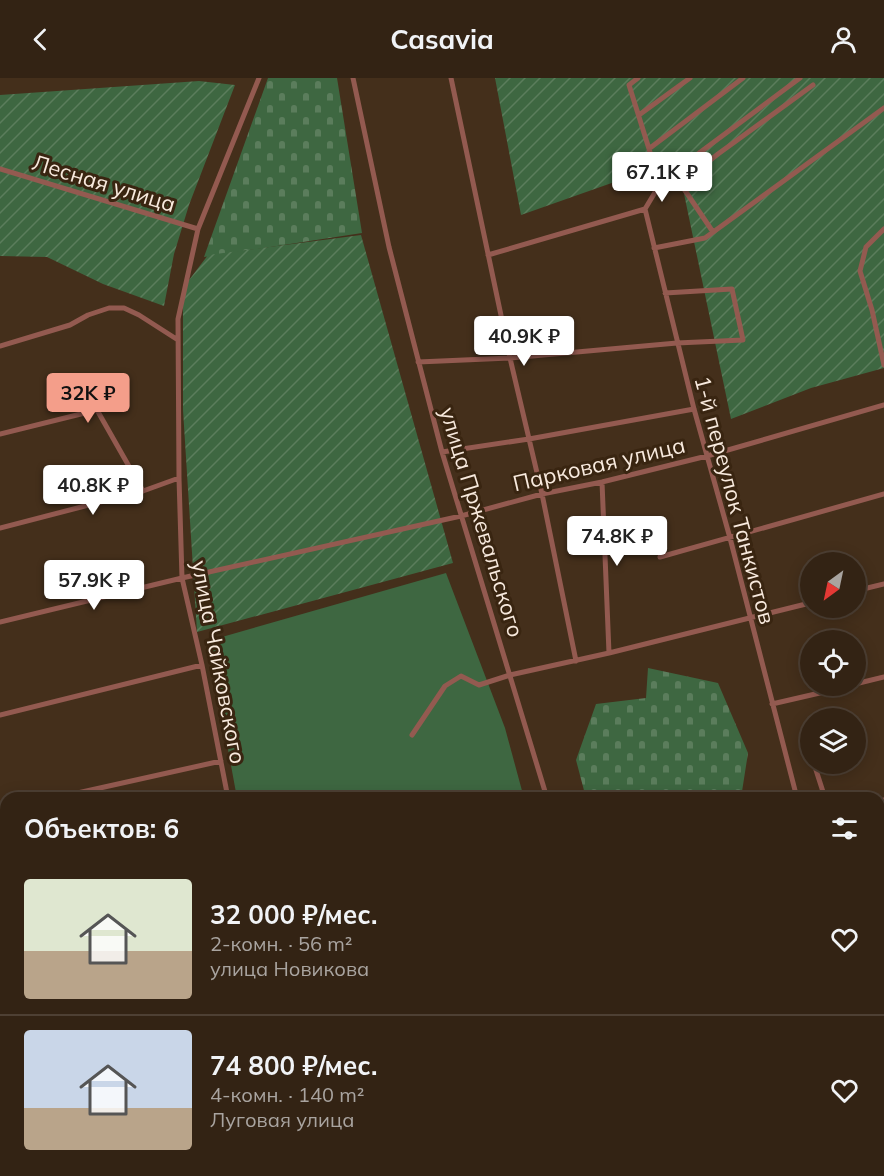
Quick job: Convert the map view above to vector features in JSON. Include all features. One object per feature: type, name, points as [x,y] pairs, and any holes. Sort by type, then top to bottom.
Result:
[{"type":"street","name":"улица Чайковского","points":[[227,792],[182,578],[178,319],[198,229],[259,78]]},
{"type":"street","name":"улица Пржевальского","points":[[353,78],[389,248],[442,452],[545,792]]},
{"type":"street","points":[[451,78],[576,661]]},
{"type":"street","points":[[638,78],[629,85],[660,184]]},
{"type":"street","points":[[639,116],[690,78]]},
{"type":"street","points":[[650,148],[743,78]]},
{"type":"street","points":[[488,255],[645,209],[660,184],[682,165],[800,78]]},
{"type":"street","points":[[713,232],[682,186],[686,179],[813,85]]},
{"type":"street","points":[[654,249],[705,238],[884,108]]},
{"type":"street","name":"Лесная улица","points":[[0,169],[198,229]]},
{"type":"street","name":"1-й переулок Танкистов","points":[[645,209],[694,409],[795,792]]},
{"type":"street","points":[[884,229],[866,247],[860,271],[872,310],[884,365]]},
{"type":"street","points":[[418,362],[510,358],[677,343],[743,340],[732,289],[665,293]]},
{"type":"street","points":[[0,346],[70,325],[88,315],[109,308],[124,308],[178,340]]},
{"type":"street","name":"Парковая улица","points":[[0,622],[182,578],[461,516],[542,494],[602,482],[707,456],[884,405]]},
{"type":"street","points":[[442,452],[529,439],[694,409]]},
{"type":"street","points":[[0,434],[97,410],[143,491]]},
{"type":"street","points":[[0,528],[143,491],[179,478]]},
{"type":"street","points":[[602,482],[609,653]]},
{"type":"street","points":[[660,557],[884,494]]},
{"type":"street","points":[[866,588],[884,584]]},
{"type":"street","points":[[412,735],[445,686],[461,676],[479,685],[510,675],[800,605]]},
{"type":"street","points":[[0,715],[202,665]]},
{"type":"street","points":[[866,681],[884,677]]},
{"type":"street","points":[[772,704],[806,696]]},
{"type":"street","points":[[82,792],[221,761]]},
{"type":"street","points":[[817,774],[823,792]]},
{"type":"green space","points":[[268,78],[337,78],[362,233],[204,257]]},
{"type":"green space","points":[[495,78],[884,78],[884,368],[811,388],[731,419],[678,165],[623,179],[521,215]]},
{"type":"green space","points":[[199,81],[235,85],[189,205],[174,254],[164,306],[103,284],[47,257],[0,256],[0,95]]},
{"type":"green space","points":[[361,235],[453,563],[197,632],[183,410],[183,288],[208,255]]},
{"type":"green space","points":[[446,573],[505,728],[522,792],[236,792],[208,641]]},
{"type":"green space","points":[[648,668],[718,683],[748,753],[742,792],[584,792],[576,760],[596,704],[646,698]]}]
